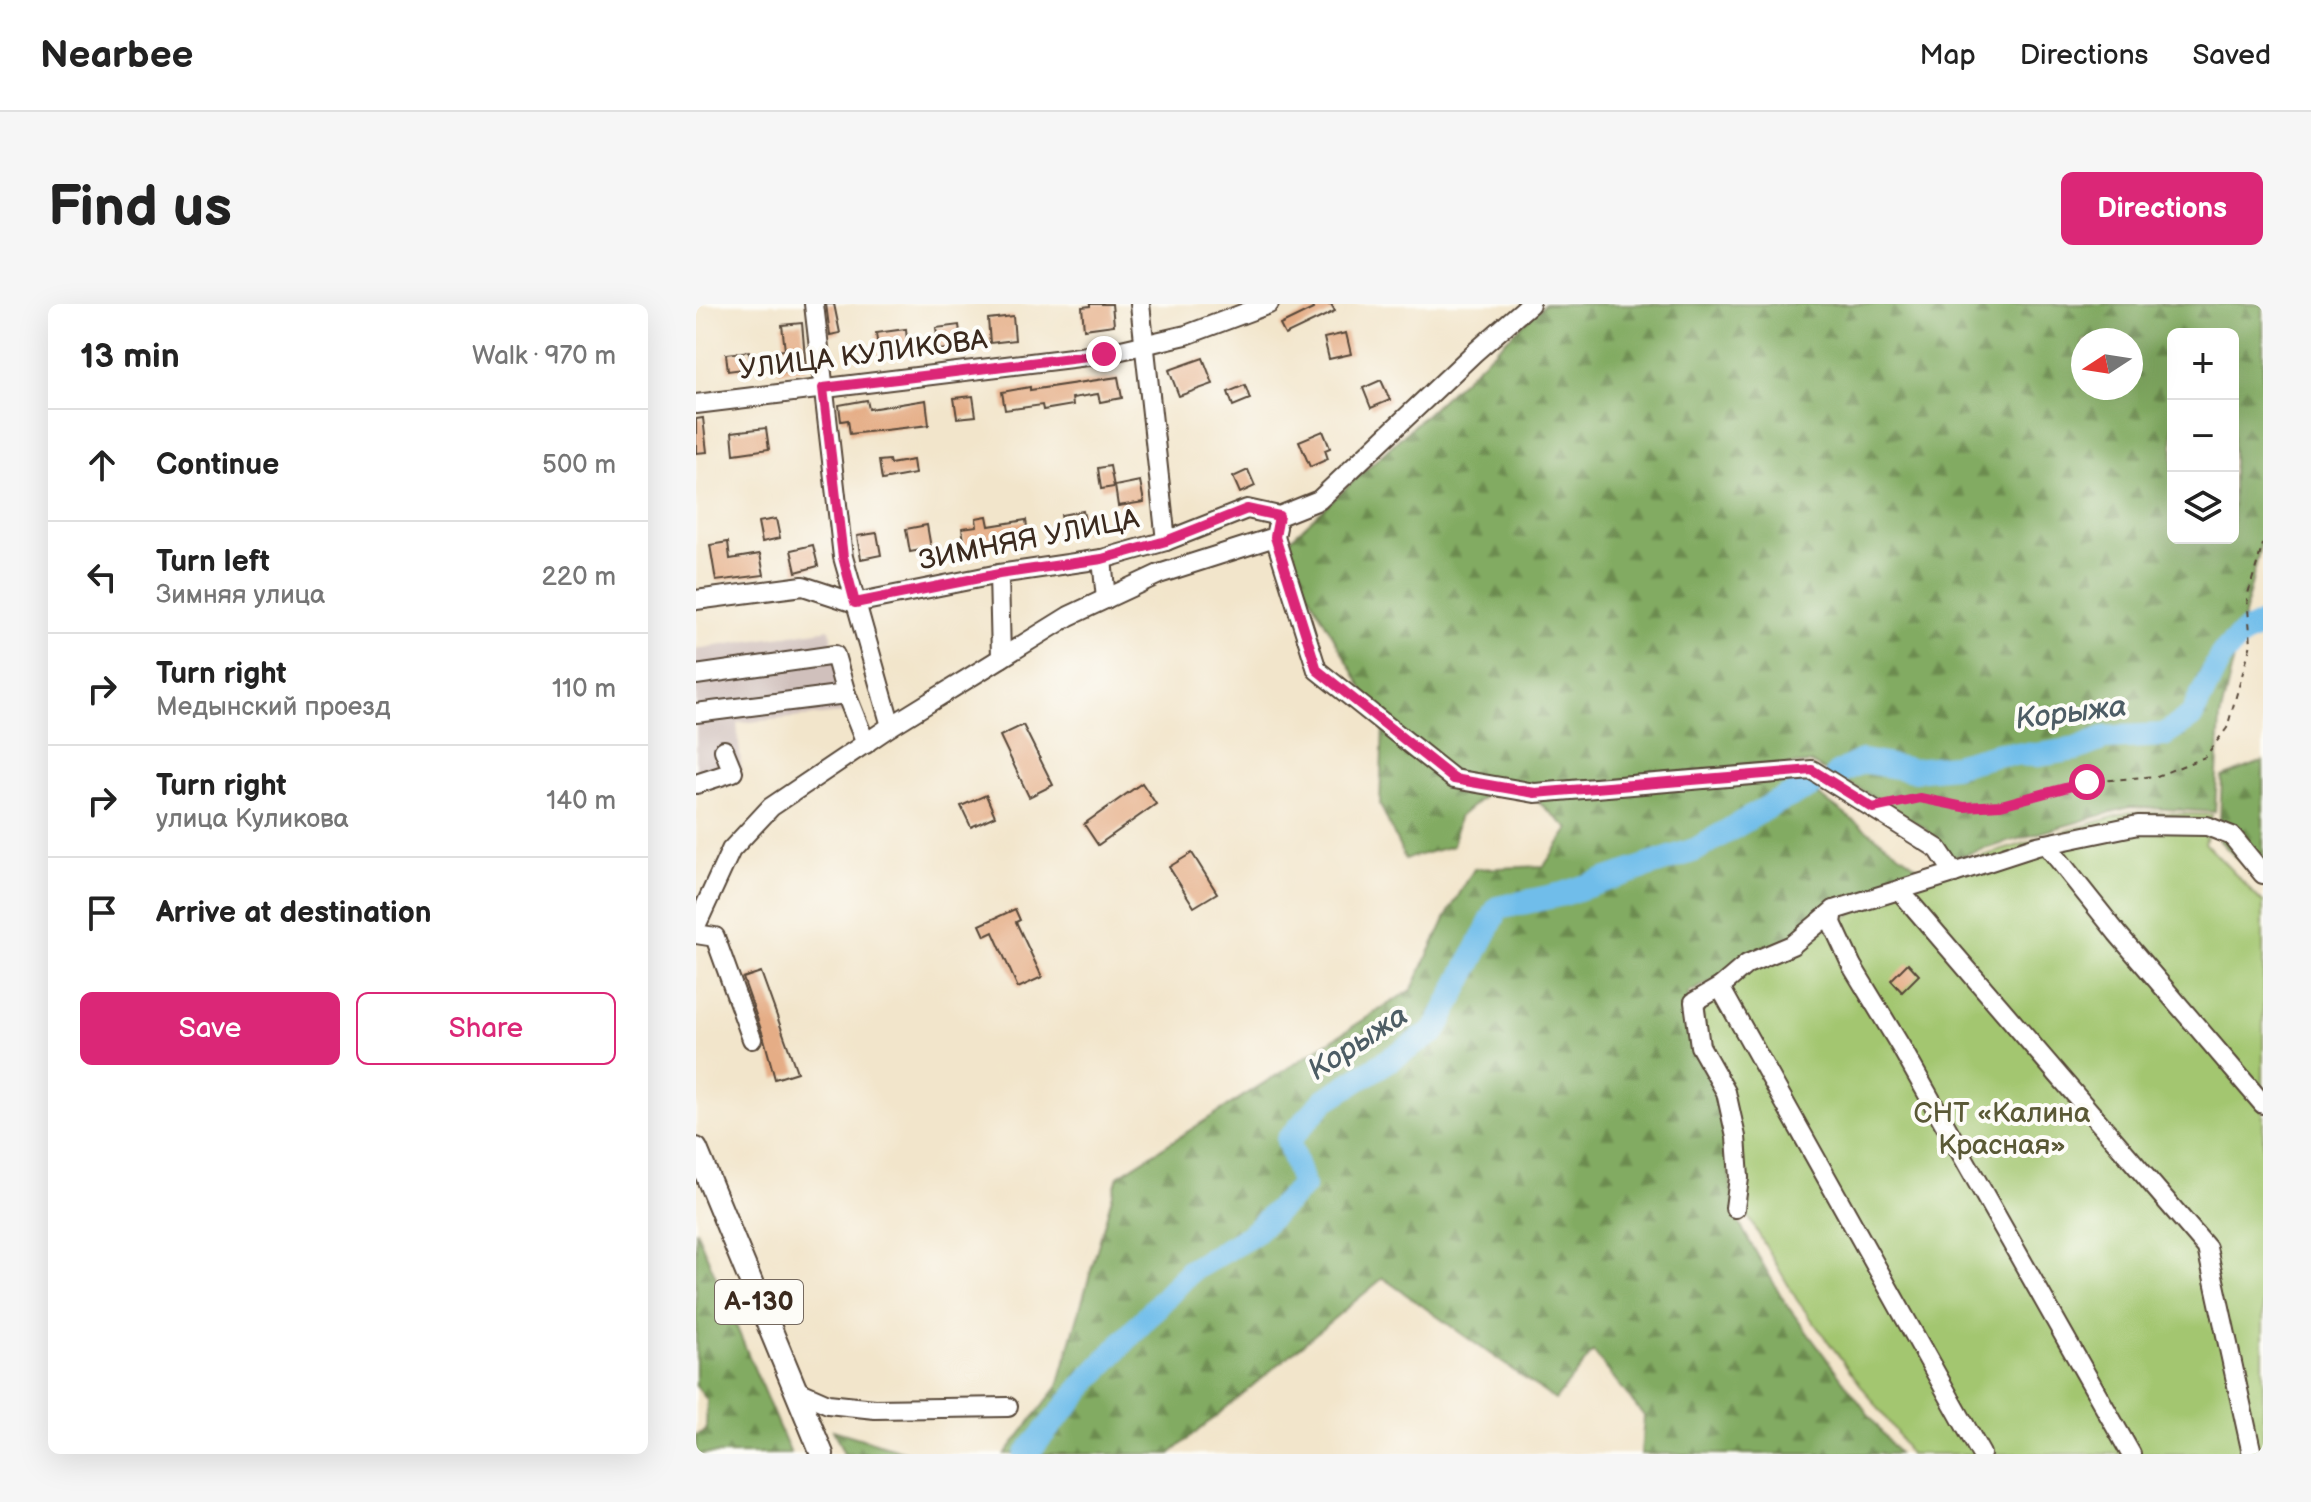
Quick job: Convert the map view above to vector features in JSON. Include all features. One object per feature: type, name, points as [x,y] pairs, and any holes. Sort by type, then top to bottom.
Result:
[{"type":"main road","name":"А-130","points":[[696,1149],[822,1454]]},
{"type":"street","points":[[814,304],[843,557],[891,726]]},
{"type":"street","points":[[1140,304],[1166,541]]},
{"type":"street","name":"УЛИЦА КУЛИКОВА","points":[[696,404],[1104,354],[1186,335],[1269,304]]},
{"type":"street","name":"ЗИМНЯЯ УЛИЦА","points":[[696,600],[803,586],[855,603],[999,574],[1102,559],[1166,541],[1247,509],[1279,516],[1319,500],[1530,304]]},
{"type":"street","points":[[1279,516],[1275,537],[1317,670],[1454,779],[1535,793],[1812,770],[1938,849],[1954,873]]},
{"type":"street","points":[[696,926],[731,850],[752,825],[771,807],[891,726],[1069,616],[1159,574],[1275,537]]},
{"type":"street","points":[[1102,559],[1106,599]]},
{"type":"street","points":[[999,574],[1001,658]]},
{"type":"street","points":[[696,675],[835,655],[846,694],[866,744]]},
{"type":"street","points":[[696,713],[846,694]]},
{"type":"street","points":[[696,784],[733,772],[724,750]]},
{"type":"street","points":[[1735,1208],[1739,1178],[1736,1137],[1726,1092],[1700,1046],[1694,1002],[1720,987],[1747,964],[1792,945],[1834,910],[2046,844],[2138,825],[2207,826],[2232,836],[2263,874]]},
{"type":"street","points":[[2046,844],[2117,933],[2263,1104]]},
{"type":"street","points":[[1900,891],[2207,1248],[2252,1454]]},
{"type":"street","points":[[1834,910],[1832,923],[1852,966],[2131,1454]]},
{"type":"street","points":[[696,934],[715,937],[752,1039]]},
{"type":"street","points":[[1720,987],[1981,1454]]},
{"type":"street","points":[[796,1390],[828,1404],[875,1409],[1008,1407]]},
{"type":"path","points":[[1873,808],[1920,798],[1964,807],[2001,805],[2087,782],[2157,776],[2205,757],[2227,728],[2251,644],[2247,597],[2263,544]]},
{"type":"shaded area","points":[[830,629],[844,713],[737,723],[742,775],[696,792],[696,649]]},
{"type":"green space","points":[[1545,304],[2263,304],[2263,534],[2220,718],[2215,812],[2130,807],[1953,858],[1926,829],[1811,763],[1489,792],[1459,817],[1453,846],[1405,859],[1380,804],[1383,724],[1282,547]]},
{"type":"green space","points":[[2263,761],[2263,886],[2219,840],[2222,777]]},
{"type":"green space","points":[[1799,781],[1926,873],[1688,993],[1687,1032],[1718,1100],[1736,1218],[1786,1304],[1898,1454],[1641,1454],[1644,1416],[1593,1352],[1555,1400],[1383,1278],[1170,1454],[1005,1454],[1058,1386],[1118,1176],[1412,989],[1446,917],[1474,869],[1544,866],[1569,829],[1536,800],[1658,788]]},
{"type":"green space","name":"СНТ «Калина Красная»","points":[[2130,812],[2212,815],[2205,843],[2263,903],[2263,1454],[1909,1454],[1896,1432],[1797,1300],[1748,1216],[1729,1089],[1693,1034],[1689,998],[1808,938],[1926,873]]},
{"type":"green space","points":[[696,1230],[791,1454],[696,1454],[696,1435],[706,1431],[707,1400],[696,1386]]},
{"type":"green space","points":[[833,1430],[912,1454],[844,1454]]},
{"type":"building","points":[[826,304],[834,304],[840,333],[830,335]]},
{"type":"building","points":[[1112,304],[1114,325],[1084,329],[1082,307]]},
{"type":"building","points":[[1311,304],[1331,304],[1335,311],[1285,335],[1280,325],[1313,309]]},
{"type":"building","points":[[1013,316],[1015,340],[990,343],[988,319]]},
{"type":"building","points":[[802,323],[806,369],[778,372],[776,351],[785,350],[782,325]]},
{"type":"building","points":[[959,325],[962,347],[939,350],[936,328]]},
{"type":"building","points":[[906,329],[908,354],[879,357],[876,333]]},
{"type":"building","points":[[1346,333],[1351,354],[1329,359],[1324,338]]},
{"type":"building","points":[[749,351],[751,368],[728,371],[726,354]]},
{"type":"building","points":[[1203,358],[1213,384],[1179,396],[1169,370]]},
{"type":"building","points":[[1118,377],[1122,398],[1100,402],[1098,394],[1072,398],[1073,405],[1043,410],[1042,405],[1005,410],[1002,392]]},
{"type":"building","points":[[1381,380],[1390,400],[1371,408],[1363,388]]},
{"type":"building","points":[[1245,385],[1250,399],[1233,406],[1228,392]]},
{"type":"building","points":[[973,396],[976,416],[957,418],[954,398]]},
{"type":"building","points":[[867,400],[869,409],[926,400],[929,425],[850,434],[848,420],[841,421],[839,405]]},
{"type":"building","points":[[703,418],[707,452],[696,453],[696,419]]},
{"type":"building","points":[[766,428],[769,449],[734,454],[732,432]]},
{"type":"building","points":[[1323,431],[1330,448],[1325,450],[1328,459],[1310,467],[1299,441]]},
{"type":"building","points":[[889,460],[890,464],[913,460],[915,474],[882,480],[879,461]]},
{"type":"building","points":[[1110,466],[1114,487],[1101,489],[1098,468]]},
{"type":"building","points":[[1248,470],[1255,486],[1240,493],[1233,477]]},
{"type":"building","points":[[1140,481],[1144,502],[1118,506],[1115,486]]},
{"type":"building","points":[[1083,511],[1087,531],[1064,535],[1061,515]]},
{"type":"building","points":[[987,516],[989,526],[1026,520],[1029,541],[1009,544],[1009,539],[965,547],[962,528],[977,526],[976,518]]},
{"type":"building","points":[[776,519],[780,538],[762,542],[758,522]]},
{"type":"building","points":[[927,525],[931,548],[910,552],[906,529]]},
{"type":"building","points":[[877,533],[881,555],[861,559],[857,536]]},
{"type":"building","points":[[728,542],[730,559],[760,554],[764,575],[716,581],[710,545]]},
{"type":"building","points":[[813,545],[818,566],[796,572],[791,550]]},
{"type":"building","points":[[1023,725],[1053,785],[1029,797],[1000,736]]},
{"type":"building","points":[[1142,783],[1156,804],[1098,845],[1084,824]]},
{"type":"building","points":[[986,795],[995,816],[971,827],[961,806]]},
{"type":"building","points":[[1192,853],[1217,893],[1194,907],[1169,867]]},
{"type":"building","points":[[1015,909],[1020,920],[1016,922],[1042,977],[1018,988],[993,932],[985,936],[980,925]]},
{"type":"building","points":[[1908,963],[1919,975],[1902,992],[1891,980]]},
{"type":"building","points":[[761,972],[797,1072],[775,1079],[743,978]]},
{"type":"waterway","name":"Корыжа","points":[[1837,774],[1862,761],[1913,770],[1954,766],[1999,754],[2039,755],[2076,749],[2104,738],[2164,735],[2191,717],[2221,656],[2244,633],[2263,624]]},
{"type":"waterway","name":"Корыжа","points":[[1026,1454],[1091,1377],[1190,1271],[1250,1236],[1303,1186],[1288,1140],[1325,1100],[1435,1031],[1498,908],[1563,894],[1695,850],[1775,803],[1813,785]]},
{"type":"route","points":[[1104,354],[823,388],[843,557],[855,603],[999,574],[1102,559],[1166,541],[1247,509],[1279,516],[1275,537],[1317,670],[1454,779],[1535,793],[1812,770],[1873,808],[1920,798],[1964,807],[2001,805],[2087,782]]}]
